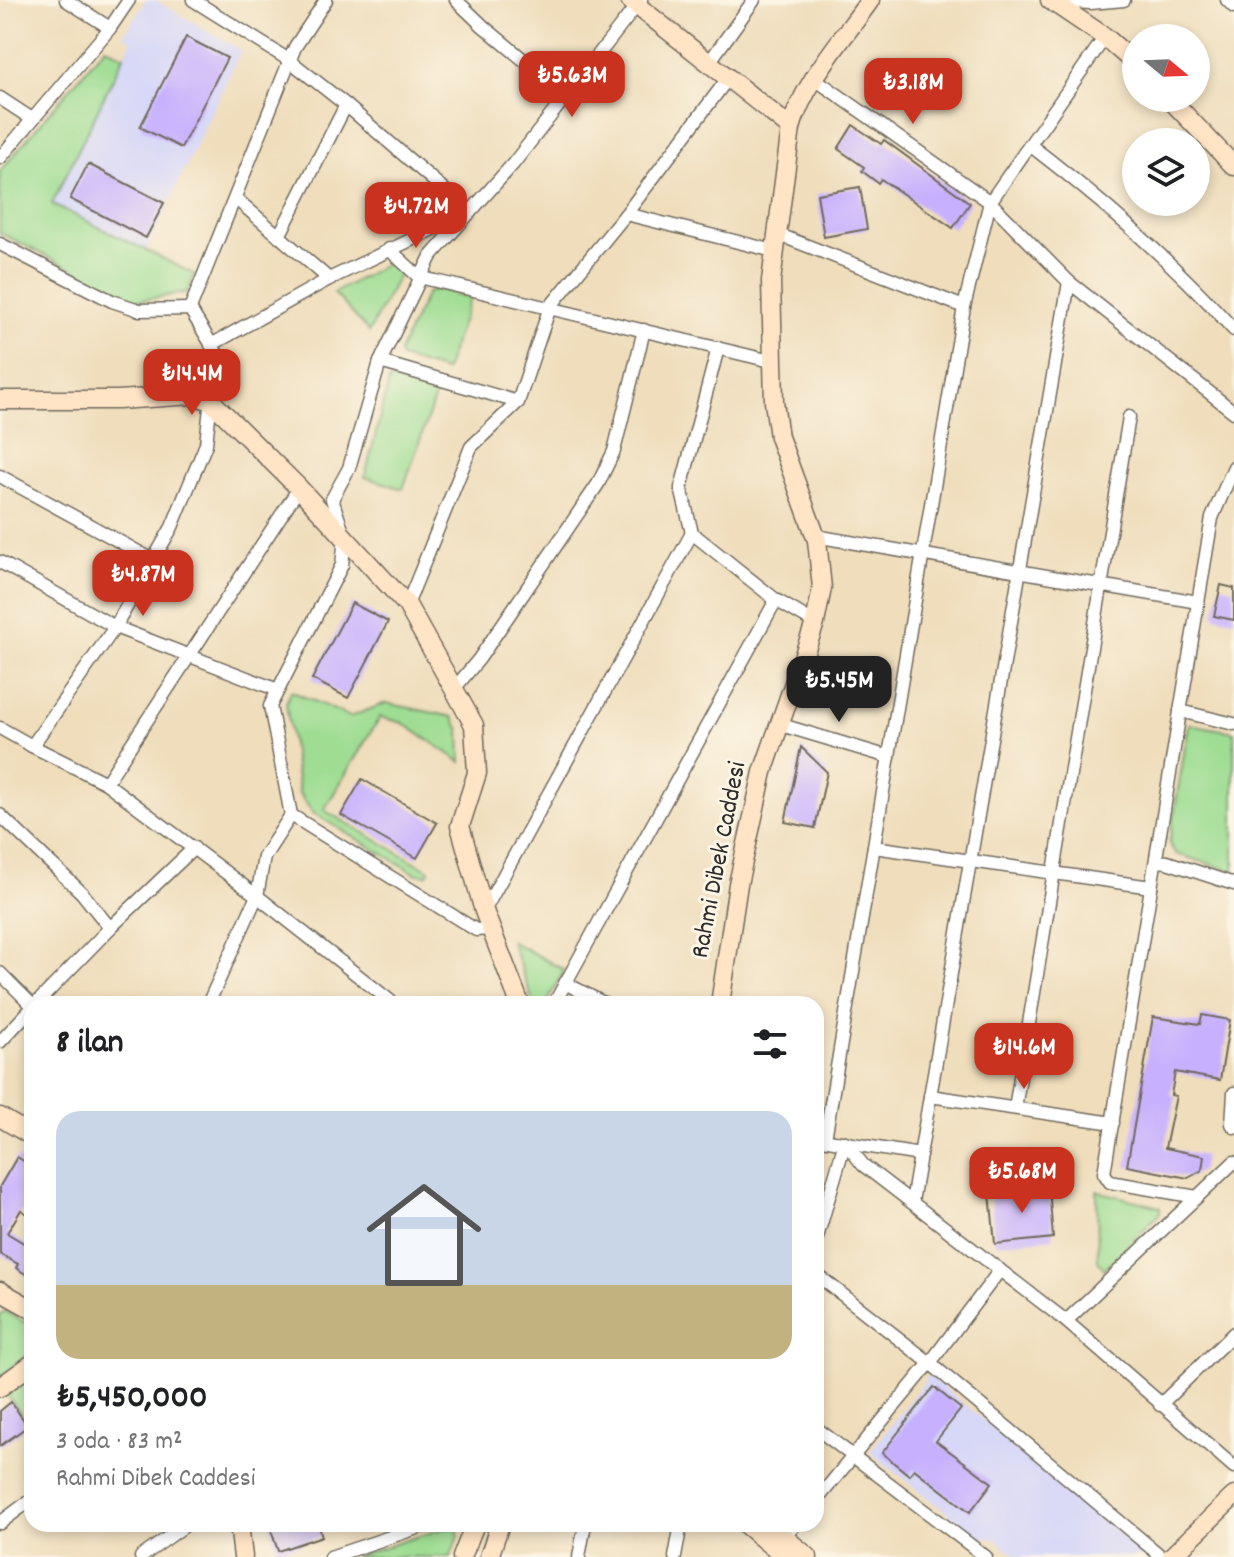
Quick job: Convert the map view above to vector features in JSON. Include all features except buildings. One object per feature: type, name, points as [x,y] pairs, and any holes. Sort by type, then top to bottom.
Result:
[{"type":"street","points":[[66,0],[110,28]]},
{"type":"street","points":[[0,158],[110,28],[129,0]]},
{"type":"street","points":[[193,0],[217,6],[289,60],[470,212]]},
{"type":"street","points":[[190,309],[289,60],[326,0]]},
{"type":"street","points":[[456,0],[567,96]]},
{"type":"street","points":[[710,61],[754,0]]},
{"type":"street","name":"Rahmi Dibek Caddesi","points":[[721,996],[743,858],[763,772],[815,623],[822,588],[815,536],[779,437],[771,361],[771,281],[791,128],[795,112],[815,79],[870,0]]},
{"type":"street","points":[[1050,1],[1090,3],[1124,0]]},
{"type":"street","points":[[1227,0],[1234,7]]},
{"type":"street","points":[[1050,1],[1122,52]]},
{"type":"street","points":[[212,996],[257,896],[264,857],[291,815],[270,706],[342,565],[345,538],[332,499],[349,468],[380,362],[431,256],[567,96],[636,2],[791,128]]},
{"type":"street","points":[[824,1116],[874,847],[964,307],[990,202],[1105,37]]},
{"type":"street","points":[[407,605],[471,447],[518,402],[550,307],[626,214],[729,77]]},
{"type":"street","points":[[815,79],[990,202],[1069,282],[1234,412]]},
{"type":"street","points":[[0,98],[32,119]]},
{"type":"street","points":[[279,236],[346,105]]},
{"type":"street","points":[[1182,112],[1234,166]]},
{"type":"street","points":[[1030,145],[1153,246],[1234,330]]},
{"type":"street","points":[[235,198],[329,279]]},
{"type":"street","points":[[211,345],[329,279],[470,212]]},
{"type":"street","points":[[626,214],[775,242],[964,307]]},
{"type":"street","points":[[0,244],[112,301],[139,310],[190,309]]},
{"type":"street","points":[[389,249],[419,277],[771,361]]},
{"type":"street","points":[[912,1202],[1069,282]]},
{"type":"street","points":[[32,746],[115,627],[172,527],[206,444],[216,352],[190,309]]},
{"type":"street","points":[[454,689],[479,659],[598,484],[614,451],[644,330]]},
{"type":"street","points":[[718,348],[681,488],[692,533],[776,600],[815,623]]},
{"type":"street","points":[[380,362],[518,402]]},
{"type":"street","points":[[0,400],[118,400],[193,395],[211,401],[299,488],[407,605],[474,725],[477,773],[460,826],[487,920],[517,996]]},
{"type":"street","points":[[1015,1108],[1129,417]]},
{"type":"street","points":[[1197,1197],[1110,1182],[1104,1173],[1212,518],[1234,467]]},
{"type":"street","points":[[0,476],[153,560]]},
{"type":"street","points":[[106,783],[299,488]]},
{"type":"street","points":[[291,815],[476,930],[487,920],[692,533]]},
{"type":"street","points":[[815,536],[1198,602]]},
{"type":"street","points":[[0,562],[115,627],[278,690]]},
{"type":"street","points":[[558,996],[776,600]]},
{"type":"street","points":[[1180,711],[1234,724]]},
{"type":"street","points":[[778,724],[889,757]]},
{"type":"street","points":[[0,728],[106,783],[384,996]]},
{"type":"street","points":[[0,815],[82,893],[110,928]]},
{"type":"street","points":[[874,847],[1151,887]]},
{"type":"street","points":[[43,996],[194,848]]},
{"type":"street","points":[[1156,861],[1234,884]]},
{"type":"street","points":[[0,973],[24,997]]},
{"type":"street","points":[[565,983],[590,996]]},
{"type":"street","points":[[0,1042],[24,1016]]},
{"type":"street","points":[[1234,1093],[1234,1127]]},
{"type":"street","points":[[930,1096],[1113,1123]]},
{"type":"street","points":[[0,1117],[24,1131]]},
{"type":"street","points":[[824,1139],[920,1155]]},
{"type":"street","points":[[845,1142],[863,1165],[1066,1321],[1234,1467]]},
{"type":"street","points":[[824,1214],[845,1142]]},
{"type":"street","points":[[1066,1321],[1234,1162]]},
{"type":"street","points":[[824,1492],[930,1363],[1000,1270]]},
{"type":"street","points":[[824,1280],[930,1363],[1162,1557]]},
{"type":"street","points":[[0,1291],[24,1304]]},
{"type":"street","points":[[1160,1405],[1234,1333]]},
{"type":"street","points":[[0,1387],[24,1370]]},
{"type":"street","points":[[824,1434],[986,1557]]},
{"type":"street","points":[[1171,1557],[1234,1496]]},
{"type":"street","points":[[0,1523],[24,1505]]},
{"type":"street","points":[[141,1557],[176,1532]]},
{"type":"street","points":[[240,1532],[243,1557]]},
{"type":"street","points":[[330,1557],[405,1532]]},
{"type":"street","points":[[462,1557],[472,1532]]},
{"type":"street","points":[[489,1557],[497,1532]]},
{"type":"street","points":[[579,1557],[584,1532]]},
{"type":"street","points":[[675,1557],[680,1532]]},
{"type":"street","points":[[755,1532],[785,1557]]},
{"type":"street","points":[[791,1532],[808,1557]]},
{"type":"shaded area","points":[[146,0],[155,0],[241,50],[146,251],[52,204],[132,40],[123,36]]},
{"type":"shaded area","points":[[929,1375],[1144,1552],[1140,1557],[1018,1557],[996,1539],[978,1537],[870,1452]]},
{"type":"green space","points":[[105,47],[124,56],[52,204],[194,274],[188,292],[136,301],[0,233],[0,171]]},
{"type":"green space","points":[[388,263],[399,274],[369,332],[334,293]]},
{"type":"green space","points":[[437,289],[470,298],[445,371],[401,358],[399,352],[427,293]]},
{"type":"green space","points":[[399,377],[438,388],[403,489],[365,477],[389,381]]},
{"type":"green space","points":[[291,691],[350,717],[386,703],[453,717],[460,730],[461,762],[403,723],[380,717],[324,810],[429,870],[428,875],[417,874],[313,813],[299,793],[286,703]]},
{"type":"green space","points":[[1189,724],[1234,732],[1234,871],[1176,854],[1169,844]]},
{"type":"green space","points":[[511,941],[564,970],[550,996],[531,996]]},
{"type":"green space","points":[[1097,1191],[1160,1207],[1160,1213],[1104,1269],[1098,1261]]},
{"type":"green space","points":[[5,1312],[24,1322],[24,1358],[0,1377],[0,1316]]},
{"type":"green space","points":[[24,1382],[24,1418],[7,1394]]},
{"type":"green space","points":[[432,1532],[458,1532],[459,1536],[450,1557],[353,1557]]}]
